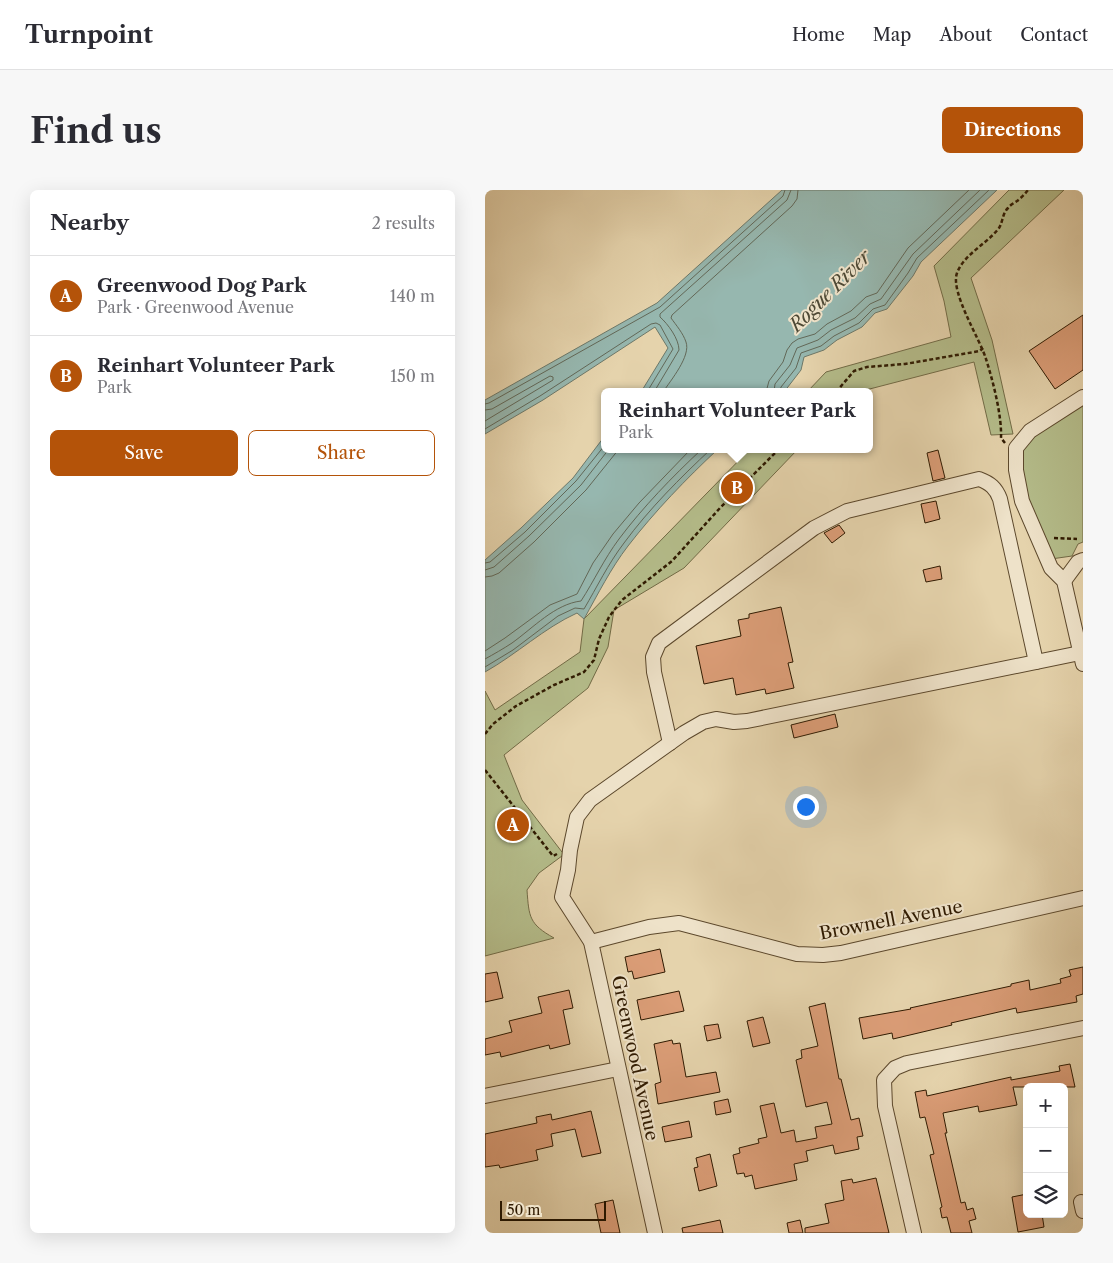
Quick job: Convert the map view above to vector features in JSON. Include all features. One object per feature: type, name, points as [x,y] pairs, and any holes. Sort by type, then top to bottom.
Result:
[{"type":"street","points":[[570,850],[577,817],[590,800],[703,722],[716,719],[734,722],[747,721],[1035,662],[1082,659],[1064,581],[1051,568],[1021,501],[1016,470],[1016,448],[1030,431],[1083,396]]},
{"type":"street","points":[[670,743],[654,672],[653,656],[659,643],[830,518],[847,511],[979,479],[987,482],[996,490],[1000,499],[1035,662]]},
{"type":"street","points":[[1064,581],[1078,562],[1083,560]]},
{"type":"street","name":"Greenwood Avenue","points":[[570,850],[562,897],[591,942],[655,1233]]},
{"type":"street","name":"Brownell Avenue","points":[[591,942],[649,927],[679,923],[797,954],[823,955],[841,953],[1083,898]]},
{"type":"street","points":[[914,1233],[885,1106],[884,1080],[895,1068],[907,1063],[1083,1028]]},
{"type":"street","points":[[485,1096],[618,1069]]},
{"type":"path","points":[[1008,446],[1001,438],[1001,425],[987,360],[961,302],[956,278],[957,272],[966,258],[982,246],[1000,227],[1008,207],[1019,200],[1028,190]]},
{"type":"path","points":[[839,388],[854,371],[867,366],[905,364],[980,351],[983,348]]},
{"type":"path","points":[[485,734],[493,724],[516,706],[554,685],[584,672],[594,660],[599,639],[606,624],[622,600],[673,561],[720,508],[775,453]]},
{"type":"path","points":[[1049,538],[1077,540]]},
{"type":"path","points":[[485,770],[553,856],[570,850]]},
{"type":"green space","points":[[1009,190],[1064,190],[971,278],[992,340],[1013,434],[991,435],[974,362],[873,388],[811,388],[826,372],[951,337],[944,301],[934,266]]},
{"type":"green space","points":[[1083,405],[1083,542],[1078,544],[1072,556],[1051,559],[1024,492],[1016,448]]},
{"type":"green space","points":[[746,453],[794,453],[684,568],[614,610],[608,647],[588,688],[504,755],[522,800],[562,852],[570,850],[539,873],[527,890],[532,919],[535,924],[554,938],[485,956],[485,691],[495,710],[580,652],[584,619]]},
{"type":"water","name":"Rogue River","points":[[782,190],[997,190],[921,262],[913,276],[887,309],[875,313],[862,327],[837,340],[824,350],[804,357],[801,370],[787,388],[643,388],[668,348],[655,327],[543,400],[485,434],[485,400],[657,303]]},
{"type":"water","points":[[601,441],[601,453],[714,453],[671,496],[628,546],[610,572],[584,619],[577,613],[565,619],[485,672],[485,560],[573,478]]},
{"type":"building","points":[[1083,315],[1083,370],[1055,389],[1029,351]]},
{"type":"building","points":[[938,450],[945,478],[933,481],[927,453]]},
{"type":"building","points":[[936,501],[940,519],[925,523],[921,504]]},
{"type":"building","points":[[839,525],[845,533],[832,543],[824,533]]},
{"type":"building","points":[[940,566],[942,579],[926,582],[923,570]]},
{"type":"building","points":[[781,607],[793,662],[788,663],[794,688],[766,694],[765,689],[736,695],[733,678],[704,684],[696,646],[741,636],[738,620],[749,618],[749,614]]},
{"type":"building","points":[[835,714],[838,727],[794,738],[791,725]]},
{"type":"building","points":[[660,949],[665,972],[634,979],[632,971],[628,972],[625,957]]},
{"type":"building","points":[[1083,967],[1083,994],[1076,996],[1077,1002],[1017,1013],[1016,1008],[893,1039],[892,1033],[863,1039],[859,1018],[911,1009],[1011,986],[1011,984],[1029,980],[1030,990],[1061,983],[1060,979],[1071,976],[1069,970]]},
{"type":"building","points":[[497,972],[503,998],[485,1002],[485,974]]},
{"type":"building","points":[[569,990],[573,1008],[563,1010],[570,1044],[550,1049],[549,1045],[501,1057],[500,1052],[485,1055],[485,1039],[512,1032],[509,1021],[542,1013],[538,997]]},
{"type":"building","points":[[679,991],[684,1011],[641,1020],[637,1000]]},
{"type":"building","points":[[825,1003],[839,1079],[841,1079],[851,1120],[859,1118],[863,1136],[857,1137],[859,1149],[835,1154],[833,1145],[806,1151],[808,1161],[794,1164],[797,1180],[755,1189],[752,1175],[745,1177],[744,1173],[737,1174],[733,1155],[740,1153],[739,1148],[759,1143],[758,1139],[767,1137],[760,1106],[774,1103],[781,1133],[794,1130],[796,1142],[817,1138],[815,1127],[832,1124],[827,1102],[806,1107],[796,1060],[802,1058],[801,1050],[818,1046],[809,1007]]},
{"type":"building","points":[[763,1017],[770,1043],[753,1047],[747,1021]]},
{"type":"building","points":[[718,1024],[721,1038],[707,1041],[704,1026]]},
{"type":"building","points":[[672,1040],[673,1044],[680,1043],[686,1077],[716,1072],[720,1092],[658,1104],[655,1084],[661,1082],[654,1044]]},
{"type":"building","points":[[1070,1064],[1075,1087],[1068,1087],[1068,1083],[1023,1083],[1023,1087],[1013,1087],[1017,1105],[979,1112],[978,1106],[943,1113],[947,1133],[945,1133],[961,1203],[965,1202],[967,1210],[973,1208],[976,1219],[969,1221],[972,1233],[951,1233],[947,1217],[942,1218],[940,1208],[942,1207],[930,1155],[934,1154],[925,1117],[920,1118],[915,1092],[926,1090],[927,1096],[1011,1077],[1011,1080],[1060,1071],[1059,1066]]},
{"type":"building","points":[[728,1099],[731,1112],[716,1115],[714,1102]]},
{"type":"building","points":[[591,1111],[601,1153],[582,1157],[575,1129],[551,1134],[553,1146],[536,1150],[538,1160],[500,1168],[499,1165],[485,1167],[485,1134],[537,1123],[536,1117],[551,1114],[552,1120]]},
{"type":"building","points":[[689,1121],[692,1137],[665,1142],[662,1127]]},
{"type":"building","points":[[710,1154],[717,1186],[699,1191],[694,1168],[698,1167],[696,1158]]},
{"type":"building","points":[[876,1178],[889,1233],[805,1233],[805,1228],[829,1223],[825,1204],[844,1200],[841,1181],[852,1179],[853,1183]]},
{"type":"building","points":[[1023,1195],[1023,1218],[1043,1218],[1044,1227],[1018,1232],[1012,1197]]},
{"type":"building","points":[[613,1200],[620,1233],[601,1233],[595,1204]]},
{"type":"building","points":[[720,1220],[723,1233],[683,1233],[682,1228]]},
{"type":"building","points":[[800,1220],[803,1233],[789,1233],[787,1223]]},
{"type":"place","name":"Reinhart Volunteer Park","points":[[737,488]]},
{"type":"place","name":"Greenwood Dog Park","points":[[513,825]]}]
